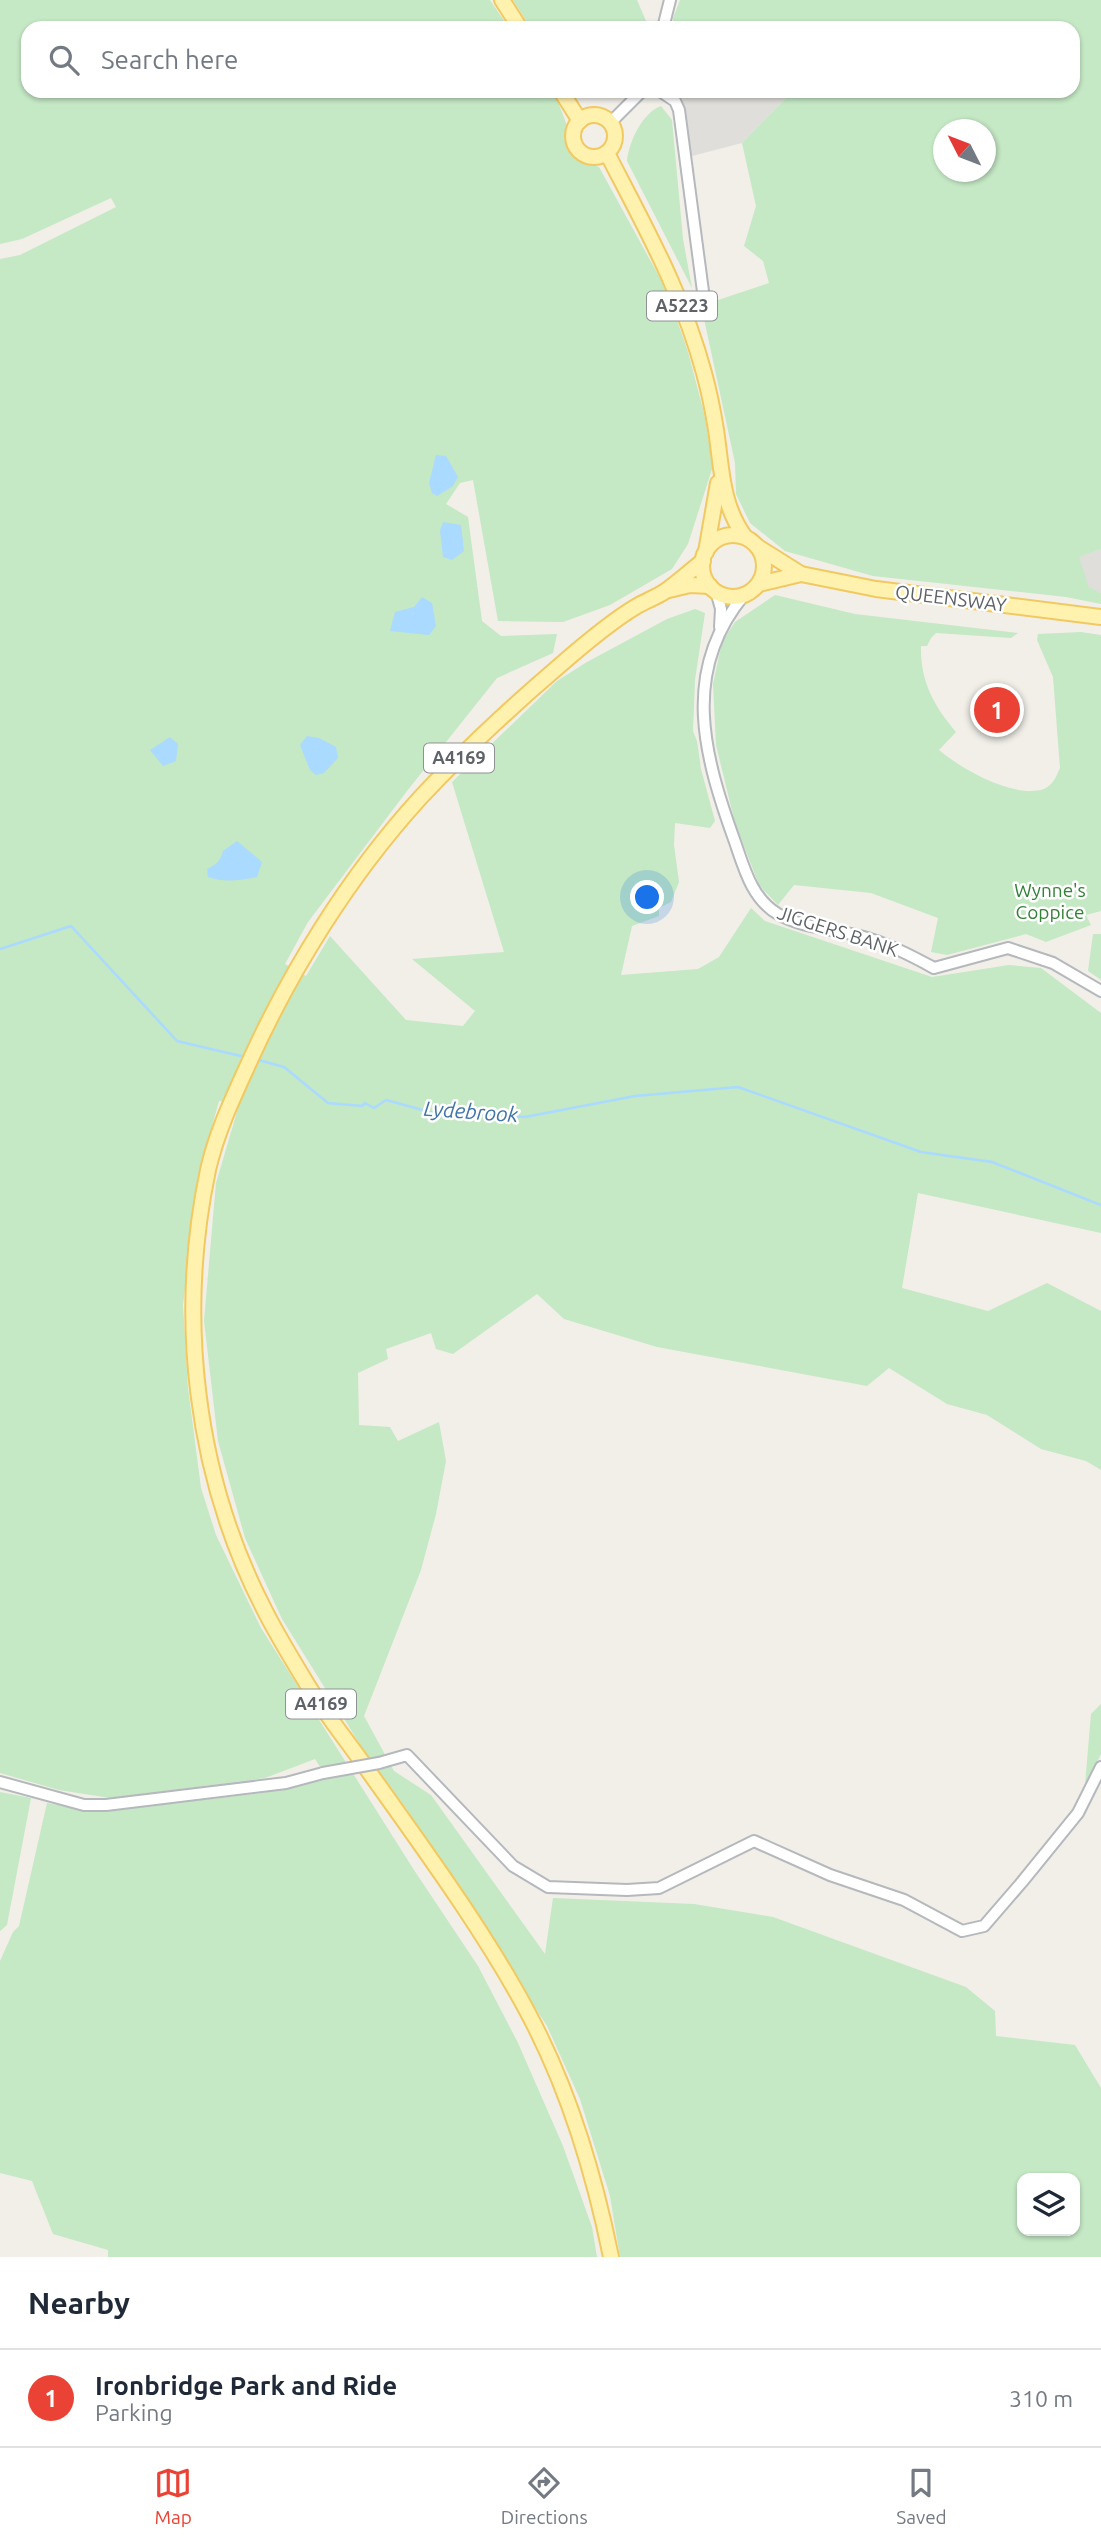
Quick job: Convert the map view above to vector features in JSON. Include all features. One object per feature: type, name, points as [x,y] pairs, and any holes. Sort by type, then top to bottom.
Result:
[{"type":"main road","points":[[502,0],[516,21]]},
{"type":"main road","points":[[565,98],[580,121]]},
{"type":"main road","points":[[592,116],[605,118],[610,123],[614,129],[614,142],[607,153],[587,156],[576,147],[573,133],[580,121],[592,116]]},
{"type":"main road","name":"A5223","points":[[607,153],[657,248],[685,312],[704,373],[728,507],[745,537]]},
{"type":"main road","name":"A5223","points":[[704,556],[720,471]]},
{"type":"main road","points":[[727,536],[745,537],[758,547],[764,565],[759,584],[744,595],[735,597],[713,588],[705,578],[704,556],[718,539],[727,536]]},
{"type":"main road","name":"QUEENSWAY","points":[[758,547],[801,574],[876,589],[1101,617]]},
{"type":"main road","name":"A4169","points":[[664,592],[704,556]]},
{"type":"main road","name":"QUEENSWAY","points":[[759,584],[801,574]]},
{"type":"main road","name":"A4169","points":[[611,2257],[601,2205],[582,2143],[554,2070],[527,2011],[441,1875],[307,1684],[262,1607],[235,1543],[202,1425],[192,1315],[196,1258],[209,1166],[229,1105],[264,1028],[337,906],[417,801],[466,751],[560,664],[634,608],[664,592],[690,585],[713,588]]},
{"type":"street","points":[[664,21],[668,1]]},
{"type":"street","points":[[610,123],[635,98]]},
{"type":"street","points":[[670,98],[679,110],[704,299]]},
{"type":"street","name":"JIGGERS BANK","points":[[713,588],[721,609],[720,630]]},
{"type":"street","name":"JIGGERS BANK","points":[[744,595],[720,630],[709,661],[703,710],[706,749],[724,811],[751,885],[763,902],[778,914],[822,929],[860,936],[897,948],[934,968],[1008,948],[1054,963],[1101,991]]},
{"type":"street","points":[[0,1782],[84,1805],[106,1805],[286,1783],[407,1755],[513,1866],[548,1887],[627,1890],[659,1888],[754,1841],[830,1875],[904,1900],[962,1931],[984,1926],[1022,1882],[1078,1814],[1101,1767]]},
{"type":"shaded area","points":[[682,98],[786,98],[742,143],[692,156]]},
{"type":"shaded area","points":[[1101,549],[1101,593],[1089,588],[1078,557]]},
{"type":"green space","points":[[0,0],[490,0],[504,21],[21,21],[21,98],[555,98],[566,123],[566,141],[573,156],[599,167],[666,289],[688,352],[704,413],[713,466],[688,544],[672,569],[610,605],[563,622],[498,621],[473,480],[460,483],[446,504],[468,517],[482,621],[501,636],[557,634],[553,653],[497,678],[308,922],[285,964],[306,976],[330,936],[406,1020],[463,1026],[475,1011],[412,959],[504,952],[452,782],[557,681],[667,619],[695,609],[705,613],[695,680],[693,731],[715,821],[710,828],[675,823],[674,845],[679,882],[671,902],[659,908],[659,916],[632,926],[621,975],[698,969],[719,957],[751,908],[765,921],[932,977],[1009,965],[1041,968],[1101,1013],[1101,1233],[918,1193],[902,1288],[988,1311],[1047,1283],[1101,1311],[1101,1470],[1086,1461],[1041,1449],[987,1415],[947,1404],[889,1368],[867,1386],[657,1347],[564,1319],[537,1294],[453,1354],[436,1349],[431,1333],[386,1349],[388,1359],[358,1373],[359,1425],[390,1427],[398,1441],[439,1422],[446,1461],[436,1514],[421,1570],[364,1716],[394,1771],[431,1795],[545,1954],[553,1898],[694,1904],[773,1917],[966,1987],[995,2011],[996,2036],[1075,2045],[1101,2088],[1101,2257],[620,2257],[610,2196],[580,2099],[547,2026],[408,1811],[366,1754],[282,1619],[245,1538],[218,1441],[204,1321],[216,1183],[239,1105],[219,1101],[198,1177],[183,1305],[188,1388],[201,1488],[216,1535],[261,1628],[478,1966],[518,2043],[563,2146],[592,2227],[597,2257],[108,2257],[108,2250],[53,2234],[32,2181],[0,2173],[0,1961],[13,1932],[19,1926],[47,1803],[94,1812],[262,1793],[328,1779],[315,1759],[265,1778],[110,1798],[59,1790],[0,1773],[0,259],[20,255],[116,207],[111,198],[22,239],[0,244]]},
{"type":"green space","points":[[513,0],[637,0],[646,21],[526,21]]},
{"type":"green space","points":[[680,0],[1101,0],[1101,549],[1079,557],[1089,587],[1101,593],[1101,604],[1066,597],[873,576],[785,551],[750,523],[736,494],[735,463],[703,314],[709,312],[709,303],[769,283],[763,261],[744,246],[756,206],[742,143],[786,98],[1080,98],[1080,21],[673,21]]},
{"type":"green space","points":[[661,106],[672,120],[683,239],[692,288],[627,161],[630,145],[642,121]]},
{"type":"green space","points":[[775,595],[855,614],[1018,633],[1011,638],[936,633],[927,646],[921,646],[921,659],[930,692],[941,713],[956,732],[939,750],[960,766],[988,780],[1018,790],[1044,789],[1056,778],[1060,768],[1053,677],[1037,640],[1038,634],[1081,632],[1101,635],[1101,911],[1086,915],[1091,925],[1046,942],[1026,934],[947,955],[931,952],[938,918],[871,893],[794,885],[778,905],[759,885],[735,823],[716,745],[713,684],[722,642],[735,622]]},
{"type":"green space","name":"Wynne's Coppice","points":[[1093,934],[1101,934],[1101,980],[1088,971]]},
{"type":"green space","points":[[1101,1704],[1101,1754],[1085,1785],[1091,1714]]},
{"type":"green space","points":[[0,1792],[31,1798],[7,1925],[0,1931]]},
{"type":"water","points":[[436,455],[446,456],[458,477],[453,486],[437,496],[432,493],[429,483]]},
{"type":"water","points":[[443,522],[461,525],[464,551],[452,560],[443,557],[440,531]]},
{"type":"water","points":[[422,597],[432,603],[436,626],[429,635],[390,631],[395,612],[414,607]]},
{"type":"water","points":[[307,736],[319,738],[336,747],[338,758],[324,773],[316,775],[310,770],[300,745]]},
{"type":"water","points":[[170,737],[178,744],[176,761],[163,766],[150,750]]},
{"type":"water","points":[[237,841],[262,862],[257,877],[226,880],[208,877],[207,869],[218,862],[223,851]]},
{"type":"waterway","name":"Lydebrook","points":[[0,949],[71,926],[177,1041],[245,1057]]},
{"type":"waterway","name":"Lydebrook","points":[[255,1059],[284,1067],[328,1103],[362,1106],[365,1103],[374,1108],[386,1100],[430,1112],[525,1117],[635,1096],[738,1087],[921,1152],[992,1162],[1101,1205]]},
{"type":"place","name":"Ironbridge Park and Ride","points":[[997,710]]}]
